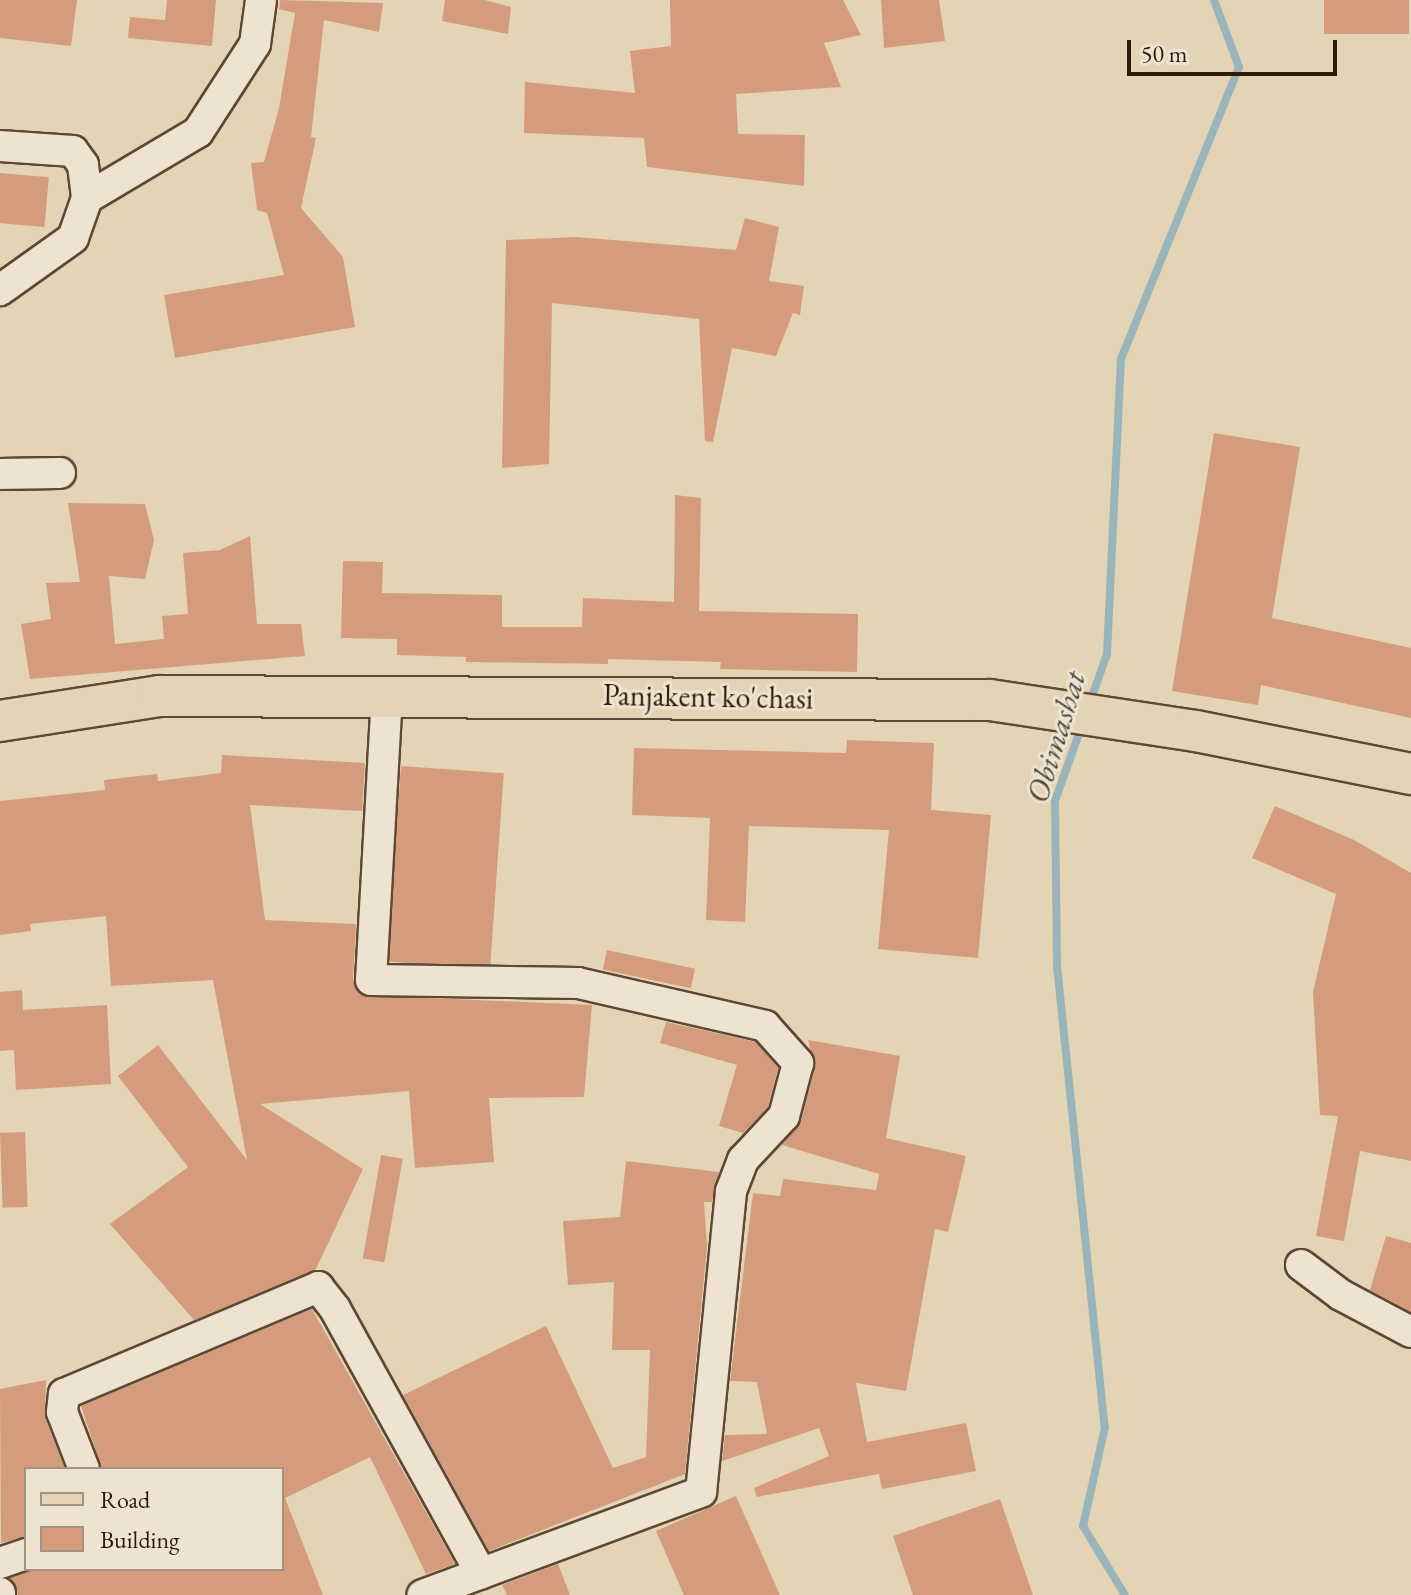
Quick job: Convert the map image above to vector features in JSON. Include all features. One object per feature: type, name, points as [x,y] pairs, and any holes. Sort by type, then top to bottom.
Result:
[{"type":"main road","name":"Panjakent ko'chasi","points":[[0,721],[159,696],[387,694],[990,700],[1196,731],[1411,774]]},
{"type":"street","points":[[87,198],[198,132],[255,44],[261,0]]},
{"type":"street","points":[[0,146],[73,151],[83,165],[87,198],[73,238],[0,290]]},
{"type":"street","points":[[0,474],[60,473]]},
{"type":"street","points":[[387,694],[371,980],[578,983],[765,1026],[798,1063],[784,1116],[743,1160],[731,1192],[701,1492],[422,1595]]},
{"type":"street","points":[[1301,1265],[1341,1295],[1411,1332]]},
{"type":"street","points":[[83,1467],[62,1412],[64,1394],[318,1287],[335,1309],[481,1573]]},
{"type":"street","points":[[0,1563],[24,1555]]},
{"type":"building","points":[[0,0],[77,0],[71,46],[0,38]]},
{"type":"building","points":[[167,0],[216,0],[212,46],[128,38],[130,17],[165,20]]},
{"type":"building","points":[[280,0],[383,3],[379,32],[324,20],[311,137],[316,138],[301,208],[343,257],[355,327],[175,358],[164,295],[284,275],[267,213],[257,210],[251,163],[264,162],[279,108],[295,13],[279,9]]},
{"type":"building","points":[[445,0],[485,0],[511,7],[508,34],[442,21]]},
{"type":"building","points":[[670,0],[843,0],[861,35],[824,43],[841,87],[736,94],[738,134],[805,135],[804,186],[647,167],[644,138],[524,133],[525,82],[635,93],[630,51],[671,46]]},
{"type":"building","points":[[881,0],[939,0],[945,41],[884,48]]},
{"type":"building","points":[[1324,0],[1409,0],[1409,34],[1324,34]]},
{"type":"building","points":[[0,173],[49,177],[44,227],[0,223]]},
{"type":"building","points":[[745,218],[779,227],[769,281],[804,286],[800,315],[793,313],[776,356],[732,348],[713,442],[705,441],[699,319],[552,303],[549,464],[502,468],[506,240],[576,237],[736,250]]},
{"type":"building","points":[[1214,433],[1300,447],[1272,618],[1411,648],[1411,718],[1261,685],[1258,705],[1172,691]]},
{"type":"building","points":[[675,495],[701,498],[699,611],[858,614],[857,672],[720,669],[721,662],[608,659],[608,664],[466,662],[466,657],[397,655],[397,639],[341,638],[343,561],[383,562],[382,593],[502,595],[502,627],[582,627],[583,598],[674,602]]},
{"type":"building","points":[[68,503],[145,504],[154,540],[145,579],[109,576],[115,644],[164,639],[162,616],[188,614],[183,553],[220,550],[250,536],[257,624],[301,624],[305,656],[30,679],[21,624],[51,619],[46,583],[80,582]]},
{"type":"building","points":[[847,740],[934,743],[931,810],[991,815],[978,958],[878,949],[889,830],[749,826],[745,922],[706,920],[710,818],[632,815],[634,748],[846,753]]},
{"type":"building","points":[[222,755],[365,763],[362,811],[250,805],[265,920],[356,924],[353,979],[361,995],[592,1005],[584,1097],[489,1098],[494,1162],[415,1168],[409,1091],[260,1104],[363,1169],[316,1269],[194,1320],[110,1224],[188,1167],[118,1076],[158,1045],[247,1160],[213,980],[111,986],[106,916],[30,924],[31,931],[0,935],[0,801],[105,790],[104,780],[157,774],[158,781],[221,773]]},
{"type":"building","points":[[401,766],[504,773],[490,969],[387,962]]},
{"type":"building","points":[[1275,806],[1354,840],[1411,873],[1411,1161],[1360,1151],[1344,1241],[1316,1236],[1338,1116],[1320,1115],[1313,992],[1336,894],[1252,858]]},
{"type":"building","points":[[607,950],[695,969],[691,988],[603,970]]},
{"type":"building","points":[[22,990],[23,1010],[107,1005],[111,1084],[16,1090],[14,1050],[0,1051],[0,992]]},
{"type":"building","points":[[666,1022],[756,1042],[778,1068],[768,1107],[743,1133],[719,1126],[737,1065],[660,1043]]},
{"type":"building","points":[[808,1040],[900,1056],[886,1138],[966,1156],[948,1232],[935,1229],[906,1391],[856,1383],[867,1442],[966,1423],[976,1471],[882,1489],[879,1474],[757,1497],[754,1488],[829,1456],[819,1428],[722,1461],[725,1435],[767,1434],[757,1382],[730,1381],[753,1193],[780,1196],[783,1179],[876,1190],[879,1174],[782,1145],[801,1121],[815,1068]]},
{"type":"building","points":[[25,1132],[28,1207],[3,1208],[0,1133]]},
{"type":"building","points":[[381,1155],[403,1159],[384,1262],[363,1258]]},
{"type":"building","points":[[626,1161],[719,1172],[712,1202],[704,1202],[707,1247],[685,1474],[489,1551],[403,1395],[546,1326],[613,1468],[646,1457],[650,1350],[612,1350],[614,1282],[568,1285],[563,1221],[620,1217]]},
{"type":"building","points":[[1386,1236],[1411,1243],[1411,1312],[1370,1290]]},
{"type":"building","points":[[312,1309],[455,1564],[426,1574],[370,1457],[285,1498],[323,1595],[18,1595],[10,1578],[29,1571],[284,1571],[284,1467],[101,1467],[81,1406]]},
{"type":"building","points":[[46,1380],[45,1418],[64,1467],[24,1467],[24,1537],[1,1543],[0,1389]]},
{"type":"building","points":[[736,1496],[780,1595],[684,1595],[656,1531]]},
{"type":"building","points":[[1000,1499],[1033,1595],[913,1595],[893,1536]]},
{"type":"building","points":[[558,1564],[570,1595],[507,1595],[502,1585]]},
{"type":"waterway","name":"Obimashat","points":[[1089,705],[1107,654],[1121,359],[1239,67],[1214,0]]},
{"type":"waterway","name":"Obimashat","points":[[1082,725],[1055,801],[1057,966],[1105,1427],[1083,1526],[1125,1595]]}]
